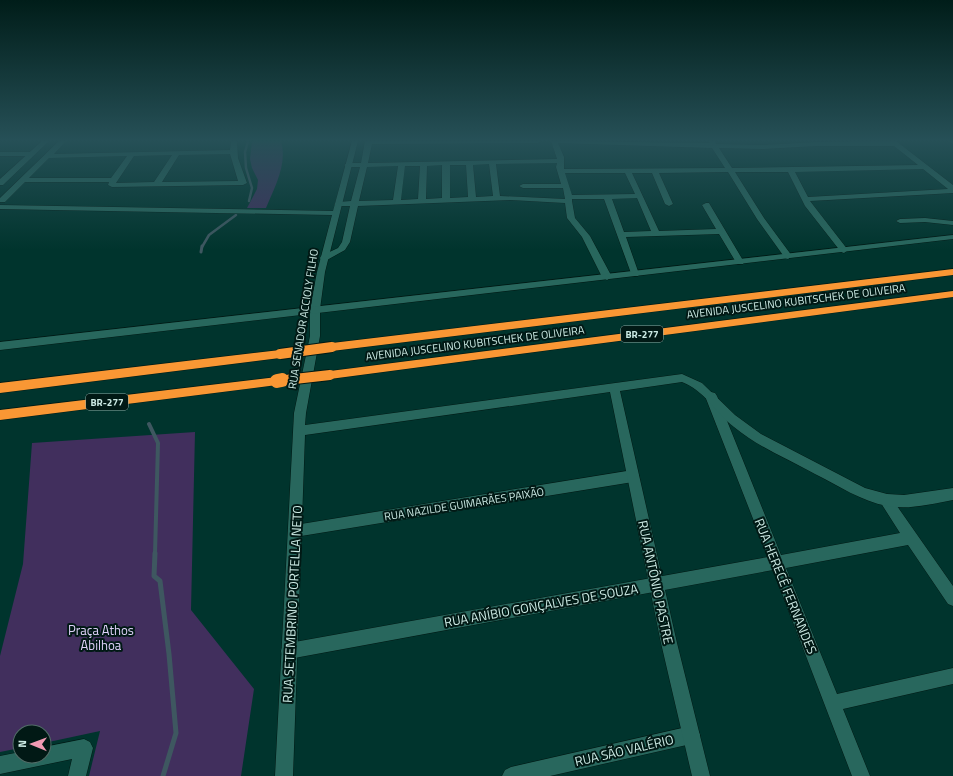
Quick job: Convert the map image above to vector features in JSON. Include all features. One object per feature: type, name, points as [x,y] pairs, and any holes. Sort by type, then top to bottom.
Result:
[{"type":"highway","name":"AVENIDA JUSCELINO KUBITSCHEK DE OLIVEIRA","points":[[0,388],[953,272]]},
{"type":"highway","name":"AVENIDA JUSCELINO KUBITSCHEK DE OLIVEIRA","points":[[0,415],[330,375],[953,294]]},
{"type":"highway","points":[[0,424],[34,411]]},
{"type":"street","points":[[1,203],[25,177]]},
{"type":"street","points":[[115,177],[112,185],[243,183],[241,177]]},
{"type":"street","points":[[156,185],[161,177]]},
{"type":"street","name":"RUA SENADOR ACCIOLY FILHO","points":[[299,431],[301,402],[316,326],[315,309],[324,258],[345,177]]},
{"type":"street","points":[[324,258],[336,253],[344,246],[360,177]]},
{"type":"street","points":[[397,202],[400,177]]},
{"type":"street","points":[[422,201],[423,177]]},
{"type":"street","points":[[446,177],[446,200]]},
{"type":"street","points":[[470,177],[472,200]]},
{"type":"street","points":[[494,177],[497,199]]},
{"type":"street","points":[[563,177],[571,218],[584,234],[606,277]]},
{"type":"street","points":[[631,177],[656,233]]},
{"type":"street","points":[[658,177],[669,204]]},
{"type":"street","points":[[735,177],[761,219],[788,256]]},
{"type":"street","points":[[794,177],[814,214],[844,250]]},
{"type":"street","points":[[937,177],[953,190]]},
{"type":"street","points":[[22,180],[113,180]]},
{"type":"street","points":[[523,186],[566,186]]},
{"type":"street","points":[[805,199],[953,190]]},
{"type":"street","points":[[1,203],[337,208],[354,204],[446,200],[568,199],[607,196],[640,196]]},
{"type":"street","points":[[607,196],[635,274]]},
{"type":"street","points":[[706,205],[740,262]]},
{"type":"street","points":[[900,221],[925,220],[953,223]]},
{"type":"street","points":[[621,235],[722,231]]},
{"type":"street","points":[[0,346],[953,237]]},
{"type":"street","points":[[299,431],[682,378],[696,384],[736,422],[759,438],[844,483],[885,500],[913,501],[953,494]]},
{"type":"street","name":"RUA ANTÔNIO PASTRE","points":[[614,387],[656,584],[701,776]]},
{"type":"street","name":"RUA HERECÊ FERNANDES","points":[[710,396],[861,776]]},
{"type":"street","name":"RUA SETEMBRINO PORTELLA NETO","points":[[284,776],[299,431]]},
{"type":"street","name":"RUA NAZILDE GUIMARÃES PAIXÃO","points":[[295,531],[633,476]]},
{"type":"street","points":[[885,500],[953,599]]},
{"type":"street","name":"RUA ANÍBIO GONÇALVES DE SOUZA","points":[[289,651],[911,538]]},
{"type":"street","points":[[832,703],[953,676]]},
{"type":"street","name":"RUA SÃO VALÉRIO","points":[[511,776],[691,735]]},
{"type":"street","points":[[52,754],[84,748],[77,776]]},
{"type":"street","points":[[0,765],[12,762]]},
{"type":"green space","points":[[257,177],[279,177],[266,208],[247,208],[257,189],[258,180]]},
{"type":"green space","name":"Praça Athos Abilhoa","points":[[195,432],[191,610],[254,689],[241,776],[89,776],[100,731],[52,741],[52,724],[12,724],[12,750],[0,752],[0,656],[23,564],[32,443]]},
{"type":"waterway","points":[[249,177],[252,188],[249,201]]},
{"type":"waterway","points":[[202,247],[209,235],[236,215]]},
{"type":"waterway","points":[[201,252],[202,246]]},
{"type":"waterway","points":[[149,424],[158,443],[155,554]]},
{"type":"waterway","points":[[155,553],[154,576],[160,581],[169,654],[176,733],[163,776]]}]
